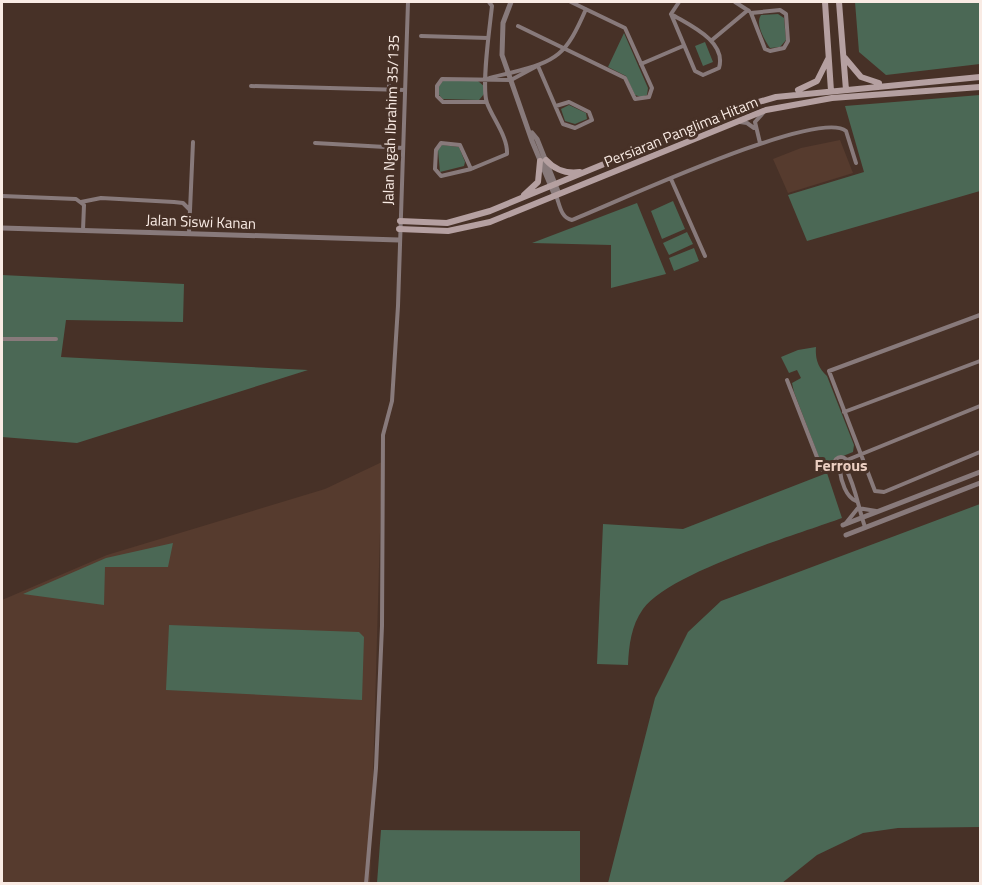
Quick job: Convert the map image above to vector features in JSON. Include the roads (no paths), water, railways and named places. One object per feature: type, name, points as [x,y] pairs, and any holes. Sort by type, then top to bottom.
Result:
[{"type":"main road","points":[[825,2],[832,98]]},
{"type":"main road","points":[[839,2],[846,97]]},
{"type":"main road","points":[[843,55],[861,77],[887,85]]},
{"type":"main road","points":[[786,94],[817,81],[829,56]]},
{"type":"main road","points":[[846,88],[981,77]]},
{"type":"main road","name":"Persiaran Panglima Hitam","points":[[399,229],[468,229],[557,195],[731,122],[766,110],[832,98],[981,87]]},
{"type":"main road","name":"Persiaran Panglima Hitam","points":[[400,221],[454,222],[516,201],[745,106],[786,94],[846,88]]},
{"type":"main road","points":[[516,201],[538,182],[543,160],[557,169],[570,173],[588,171]]},
{"type":"street","name":"Jalan Ngah Ibrahim 35/135","points":[[366,884],[376,768],[384,531],[383,435],[392,401],[408,2]]},
{"type":"street","points":[[471,169],[460,145],[444,143],[436,147],[437,173],[441,176],[471,169],[503,158],[507,154],[506,145],[486,102],[488,38],[492,6],[489,2]]},
{"type":"street","points":[[511,2],[503,23],[502,55],[531,131],[537,139],[562,214],[567,219],[573,220],[760,142],[796,132],[839,127],[846,131],[856,163]]},
{"type":"street","points":[[518,26],[625,78],[632,95],[639,100],[646,99],[651,92],[625,28],[571,2]]},
{"type":"street","points":[[671,14],[679,2]]},
{"type":"street","points":[[712,40],[749,11],[780,10],[786,14],[787,45],[777,51],[765,49],[749,11],[735,2]]},
{"type":"street","points":[[486,102],[443,102],[437,96],[437,91],[442,79],[497,82],[511,80],[537,66],[566,49],[586,9]]},
{"type":"street","points":[[671,14],[712,40],[720,65],[703,75],[695,71],[671,14]]},
{"type":"street","points":[[676,30],[678,24],[686,23]]},
{"type":"street","points":[[422,36],[488,38]]},
{"type":"street","points":[[641,64],[683,46]]},
{"type":"street","points":[[487,80],[537,66]]},
{"type":"street","points":[[537,66],[563,123],[575,128],[591,120],[589,112],[569,102],[556,106]]},
{"type":"street","points":[[389,71],[389,108]]},
{"type":"street","points":[[251,86],[405,90]]},
{"type":"street","points":[[760,142],[755,129],[756,119],[766,110]]},
{"type":"street","points":[[731,122],[747,123],[755,129]]},
{"type":"street","points":[[189,233],[193,142]]},
{"type":"street","points":[[315,143],[403,148]]},
{"type":"street","points":[[671,179],[705,256]]},
{"type":"street","points":[[2,196],[81,202],[91,198],[174,202],[183,203],[189,209]]},
{"type":"street","points":[[81,202],[83,230]]},
{"type":"street","name":"Jalan Siswi Kanan","points":[[2,228],[399,240]]},
{"type":"street","points":[[981,315],[829,371],[872,487],[880,492],[981,452]]},
{"type":"street","points":[[2,339],[56,339]]},
{"type":"street","points":[[844,412],[981,361]]},
{"type":"street","points":[[787,380],[822,470],[834,464],[839,458],[847,460],[981,406]]},
{"type":"street","points":[[847,460],[846,469],[855,486],[856,501],[866,528]]},
{"type":"street","points":[[834,464],[840,471],[851,499],[856,501]]},
{"type":"street","points":[[840,471],[846,469]]},
{"type":"street","points":[[843,525],[981,472]]},
{"type":"street","points":[[846,536],[981,483]]},
{"type":"street","points":[[858,508],[880,511]]},
{"type":"street","points":[[843,525],[858,508]]},
{"type":"district","name":"Ferrous","points":[[841,465]]}]
